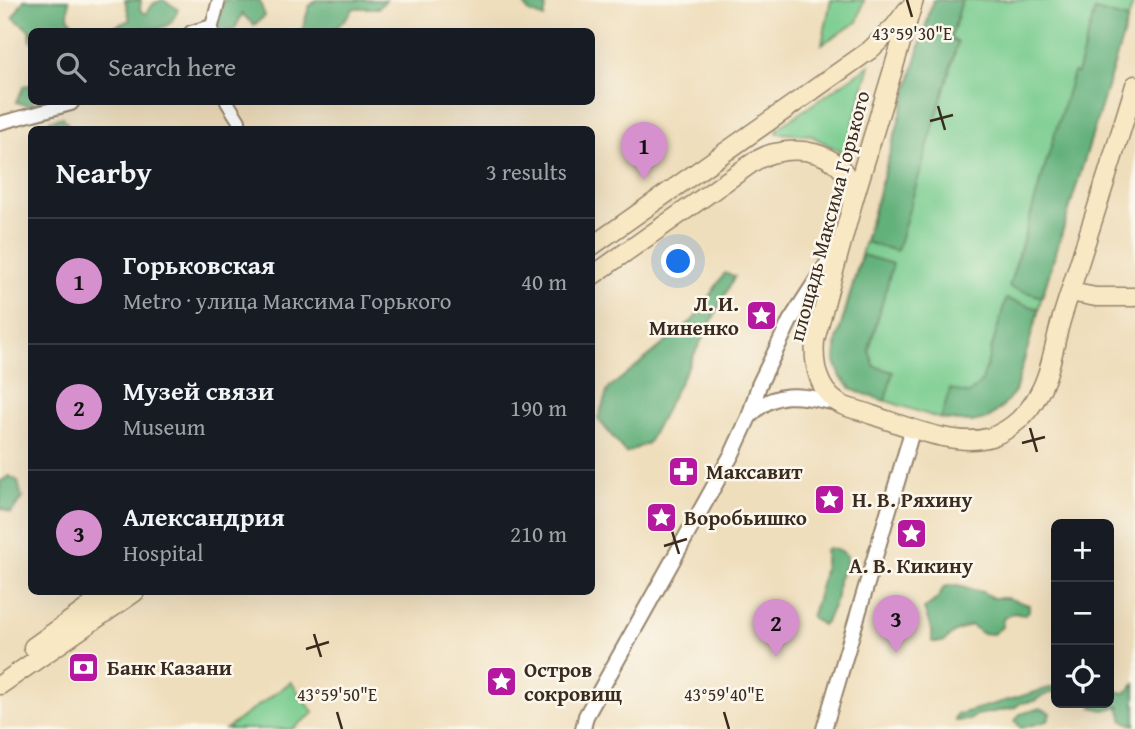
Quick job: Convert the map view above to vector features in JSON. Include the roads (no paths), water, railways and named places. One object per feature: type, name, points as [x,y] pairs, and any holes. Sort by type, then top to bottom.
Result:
[{"type":"main road","name":"площадь Максима Горького","points":[[914,0],[815,340],[813,357],[817,377],[827,393],[842,405],[961,440],[990,437],[1005,431],[1018,421],[1046,380],[1062,316],[1135,85]]},
{"type":"main road","points":[[595,244],[870,50],[895,26],[914,0]]},
{"type":"main road","points":[[595,274],[755,162],[772,153],[793,150],[826,156],[839,165],[849,179],[853,202]]},
{"type":"main road","points":[[1070,292],[1096,297],[1135,297]]},
{"type":"main road","points":[[0,671],[106,595]]},
{"type":"main road","points":[[0,685],[131,595]]},
{"type":"street","points":[[212,28],[219,0]]},
{"type":"street","points":[[0,123],[67,105]]},
{"type":"street","points":[[229,105],[239,121]]},
{"type":"street","points":[[571,729],[584,723],[714,486],[749,417],[759,385],[790,321],[843,240]]},
{"type":"street","points":[[749,417],[764,403],[789,396],[842,405]]},
{"type":"street","points":[[824,729],[913,428]]},
{"type":"place","name":"Горьковская","points":[[644,180]]},
{"type":"place","name":"Л. И. Миненко","points":[[762,315]]},
{"type":"place","name":"Максавит","points":[[683,471]]},
{"type":"place","name":"Н. В. Ряхину","points":[[829,499]]},
{"type":"place","name":"Воробьишко","points":[[661,517]]},
{"type":"place","name":"А. В. Кикину","points":[[911,533]]},
{"type":"place","name":"Александрия","points":[[896,653]]},
{"type":"place","name":"Музей связи","points":[[776,657]]},
{"type":"place","name":"Банк Казани","points":[[84,667]]},
{"type":"place","name":"Остров сокровищ","points":[[501,681]]}]
